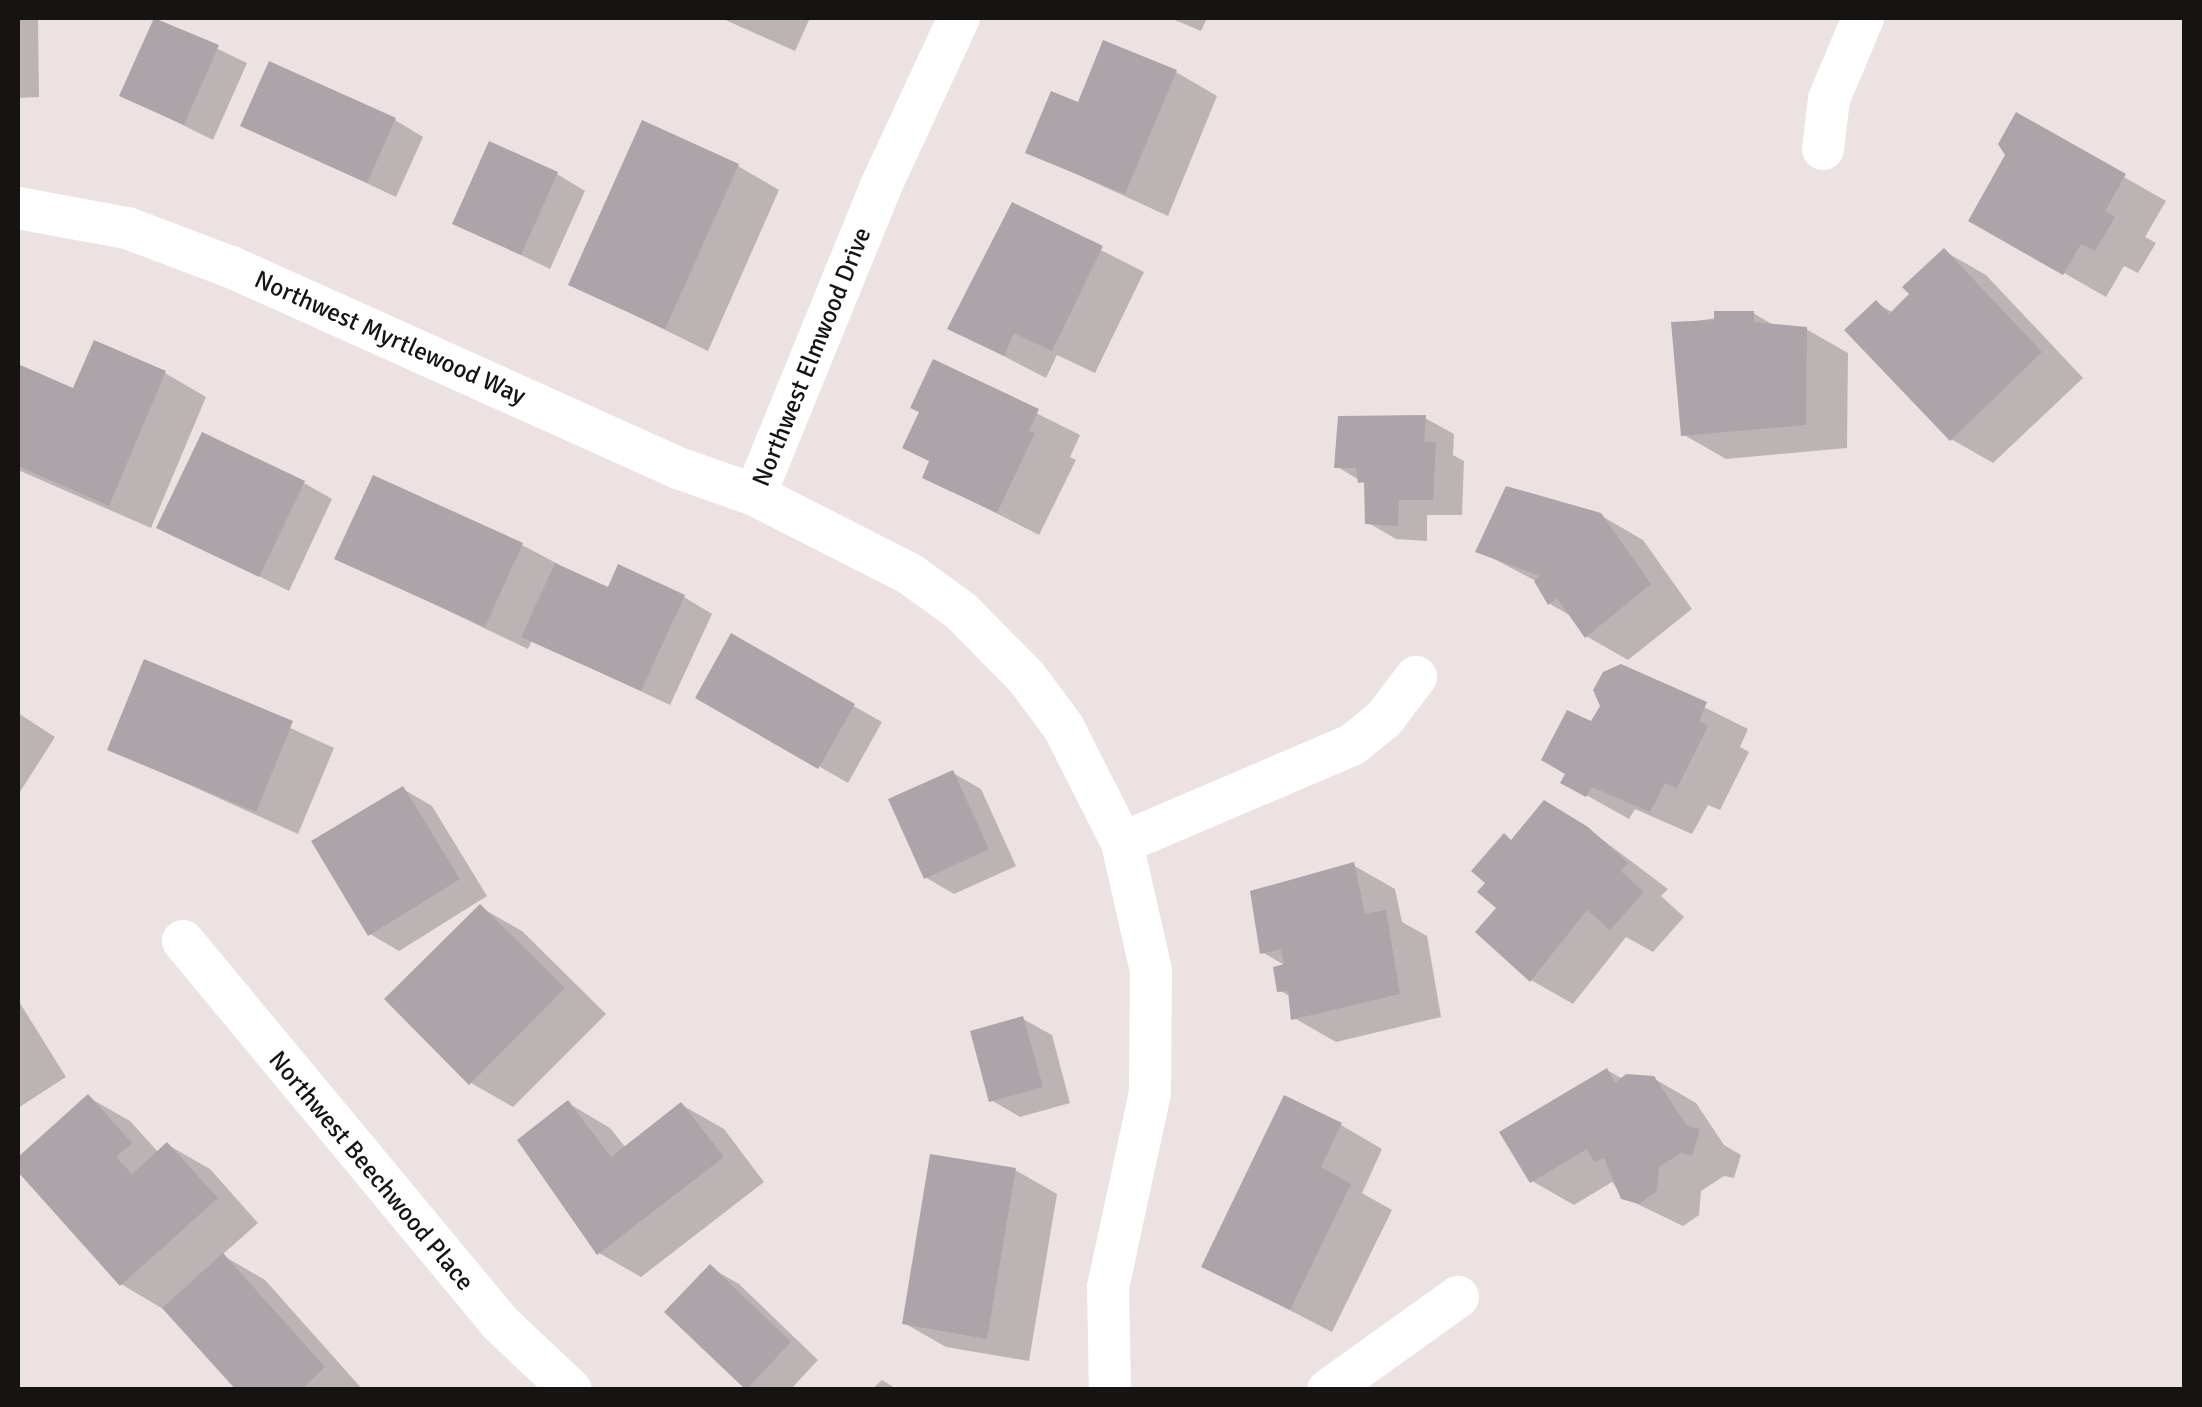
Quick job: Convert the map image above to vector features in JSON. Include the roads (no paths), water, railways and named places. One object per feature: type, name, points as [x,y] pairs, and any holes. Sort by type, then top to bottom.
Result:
[{"type":"street","name":"Northwest Elmwood Drive","points":[[959,18],[880,188],[755,495],[910,574],[961,611],[1028,678],[1064,728],[1122,843],[1153,1001],[1150,1093],[1108,1286],[1110,1390]]},
{"type":"street","points":[[1824,150],[1829,99],[1863,18]]},
{"type":"street","name":"Northwest Myrtlewood Way","points":[[18,208],[127,228],[231,267],[755,495]]},
{"type":"street","points":[[1122,843],[1352,745],[1384,720],[1416,677]]},
{"type":"street","name":"Northwest Beechwood Place","points":[[182,941],[499,1322],[571,1390]]},
{"type":"street","points":[[1328,1390],[1458,1297]]}]
